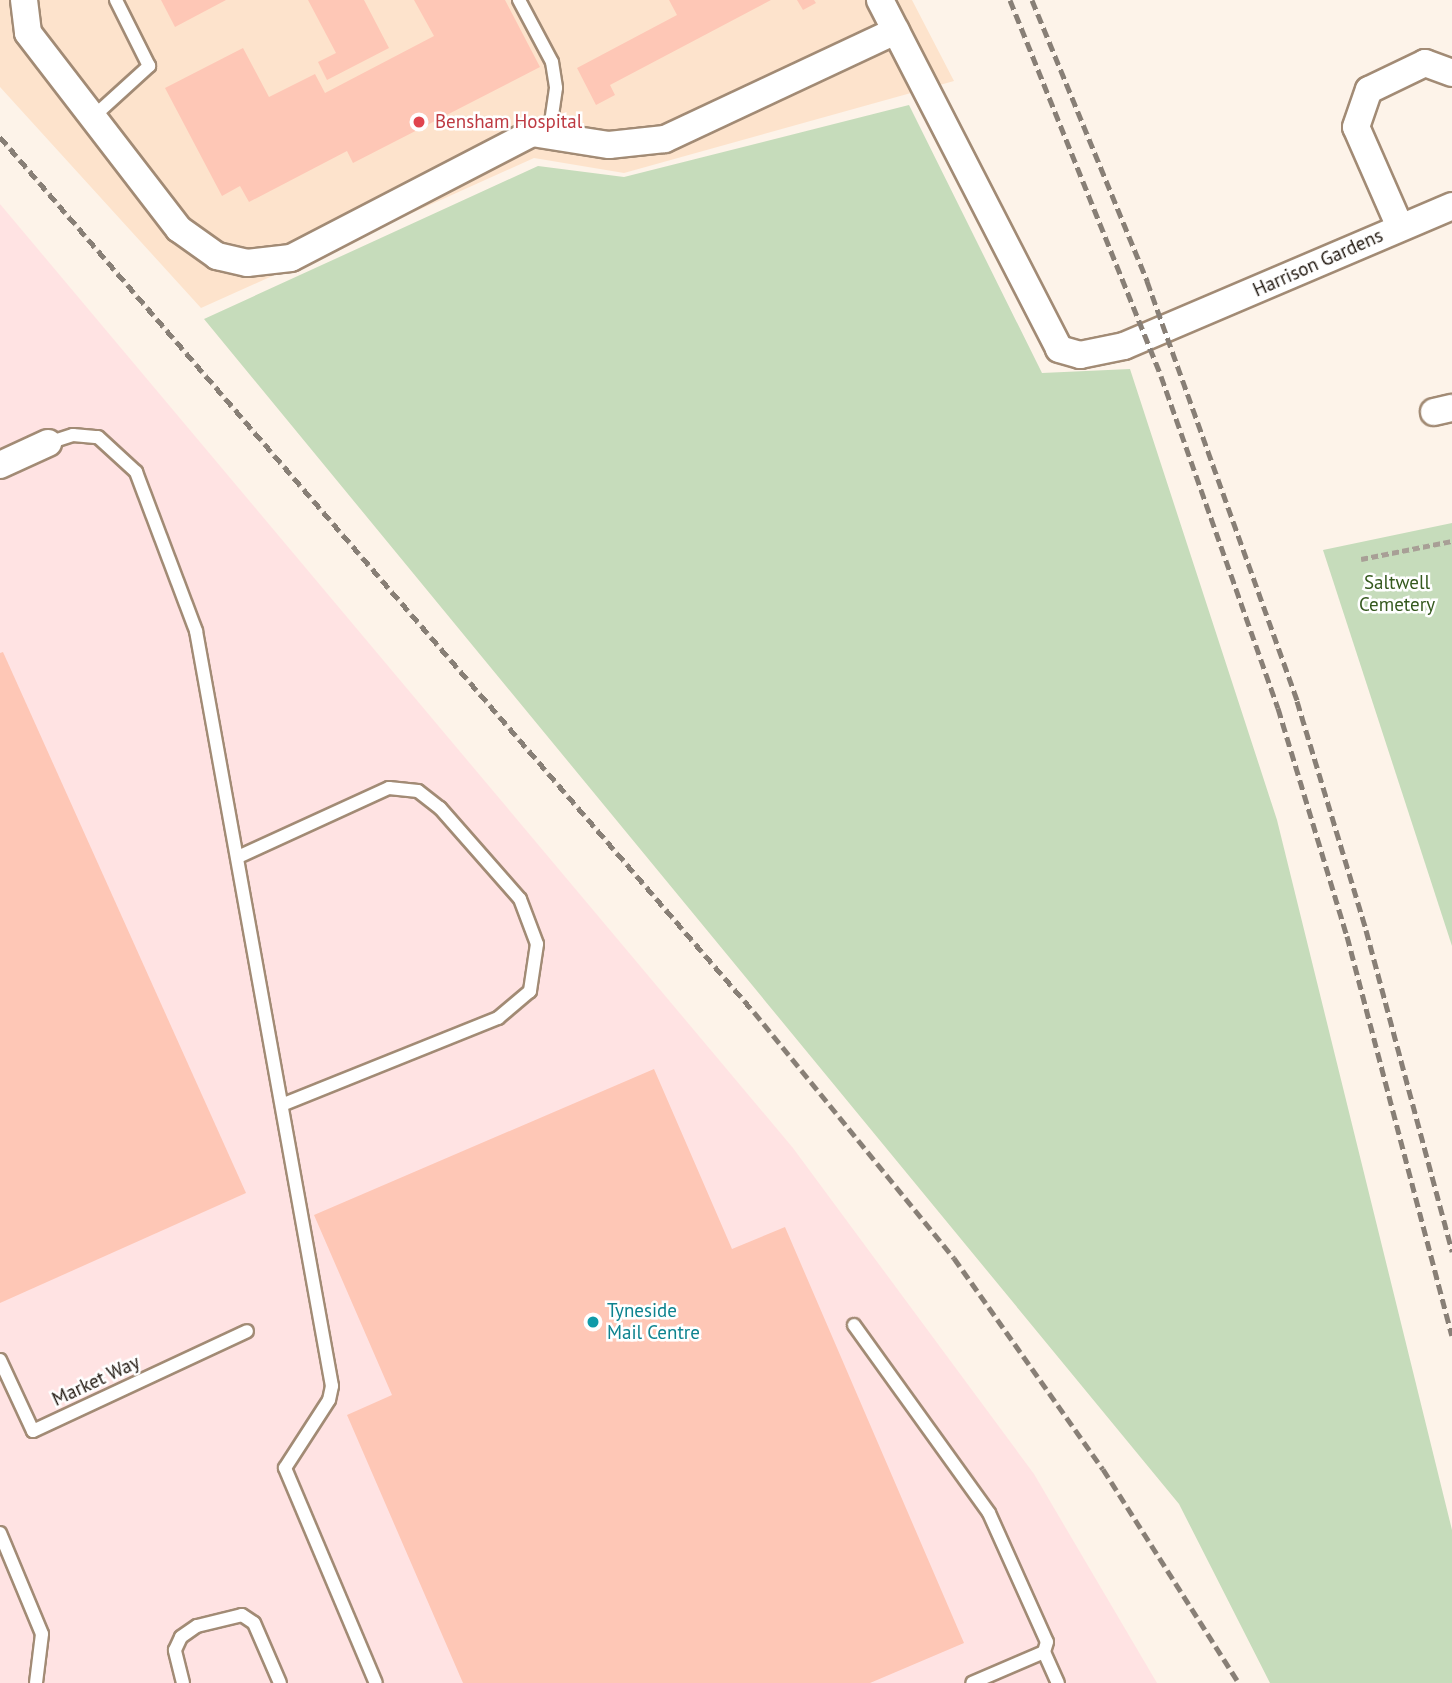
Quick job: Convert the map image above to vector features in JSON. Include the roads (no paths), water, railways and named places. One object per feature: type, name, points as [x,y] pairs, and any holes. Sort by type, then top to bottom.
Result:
[{"type":"street","points":[[24,0],[28,33],[179,229],[217,256],[247,263],[291,258],[532,133],[608,145],[665,139],[896,31]]},
{"type":"street","name":"Harrison Gardens","points":[[880,0],[1059,349],[1080,355],[1124,346],[1452,206]]},
{"type":"street","points":[[1399,227],[1356,127],[1369,90],[1425,63],[1452,73]]},
{"type":"street","points":[[0,465],[48,443]]},
{"type":"lane","points":[[93,117],[149,66],[116,0]]},
{"type":"lane","points":[[519,0],[552,62],[556,88],[549,136]]},
{"type":"lane","points":[[48,443],[73,435],[98,437],[118,451],[145,491],[196,631],[284,1104],[332,1385],[329,1400],[285,1468],[376,1683]]},
{"type":"lane","points":[[238,857],[389,788],[418,791],[440,808],[520,899],[537,944],[530,991],[498,1018],[284,1104]]},
{"type":"lane","points":[[854,1325],[989,1513],[1047,1642],[1044,1652],[1058,1683]]},
{"type":"lane","name":"Market Way","points":[[0,1360],[33,1432],[247,1331]]},
{"type":"lane","points":[[0,1533],[42,1634],[41,1682]]},
{"type":"lane","points":[[183,1683],[175,1650],[181,1637],[197,1626],[242,1615],[254,1623],[280,1683]]},
{"type":"lane","points":[[979,1682],[1044,1652]]},
{"type":"railway","points":[[1010,0],[1161,376],[1278,708],[1347,936],[1452,1335]]},
{"type":"railway","points":[[1032,0],[1147,281],[1297,701],[1366,930],[1452,1252]]},
{"type":"railway","points":[[0,137],[754,1012],[954,1258],[1103,1469],[1239,1683]]},
{"type":"place","name":"Bensham Hospital","points":[[419,122]]},
{"type":"place","name":"Tyneside Mail Centre","points":[[593,1322]]},
{"type":"park label","name":"Saltwell Cemetery","points":[[1397,594]]}]
